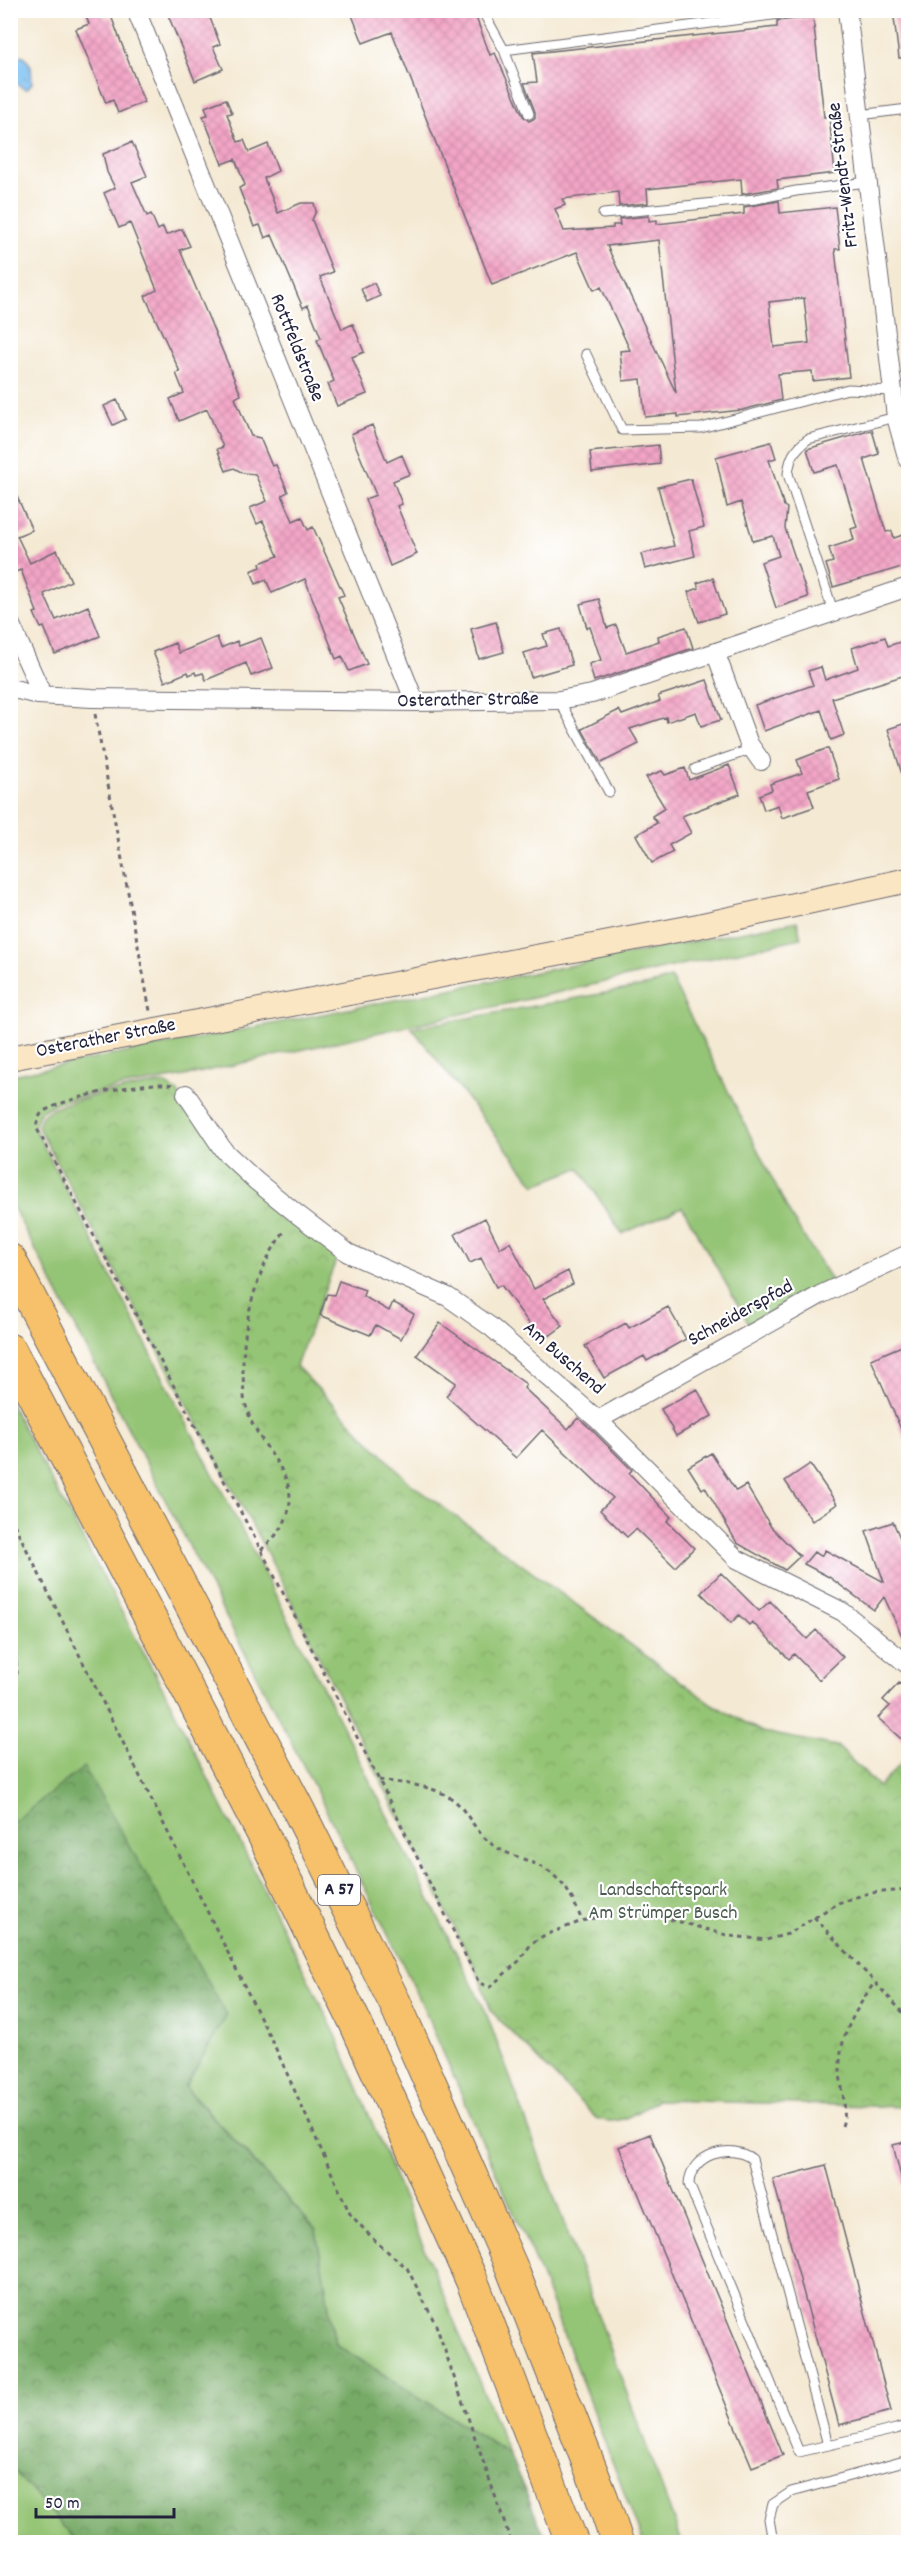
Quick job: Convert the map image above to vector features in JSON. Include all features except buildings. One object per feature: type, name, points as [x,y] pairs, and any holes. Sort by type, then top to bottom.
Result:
[{"type":"highway","name":"A 57","points":[[10,1260],[298,1809],[396,2003],[511,2266],[617,2542]]},
{"type":"highway","name":"A 57","points":[[10,1350],[262,1832],[354,2020],[472,2282],[572,2542]]},
{"type":"main road","name":"Osterather Straße","points":[[10,1058],[698,926],[909,880]]},
{"type":"street","name":"Rottfeldstraße","points":[[136,10],[415,702]]},
{"type":"street","name":"Fritz-Wendt-Straße","points":[[847,10],[896,417],[909,460]]},
{"type":"street","name":"Osterather Straße","points":[[10,688],[38,695],[92,698],[415,702],[559,700],[592,694],[716,654],[909,587]]},
{"type":"street","points":[[10,623],[39,687],[38,695]]},
{"type":"street","points":[[716,654],[757,755]]},
{"type":"street","name":"Am Buschend","points":[[186,1094],[224,1151],[256,1181],[297,1214],[348,1253],[448,1297],[491,1327],[598,1420],[737,1559],[843,1612],[909,1665]]},
{"type":"street","name":"Schneiderspfad","points":[[598,1420],[820,1295],[909,1254]]},
{"type":"lane","points":[[482,10],[504,50],[529,114]]},
{"type":"lane","points":[[504,50],[811,10]]},
{"type":"lane","points":[[859,115],[909,109]]},
{"type":"lane","points":[[603,214],[756,200],[796,191],[867,182]]},
{"type":"lane","points":[[586,354],[622,430],[701,428],[848,388],[893,391]]},
{"type":"lane","points":[[834,614],[788,474],[790,459],[796,448],[808,439],[896,417]]},
{"type":"lane","points":[[559,700],[609,792]]},
{"type":"lane","points":[[695,769],[757,755]]},
{"type":"lane","points":[[828,2445],[752,2159],[742,2152],[725,2151],[698,2161],[689,2173],[689,2184],[800,2452],[909,2425]]},
{"type":"lane","points":[[773,2542],[769,2519],[773,2504],[790,2492],[909,2460]]},
{"type":"path","points":[[92,698],[150,1011]]},
{"type":"path","points":[[186,1094],[174,1085],[162,1082],[120,1089],[56,1104],[42,1113],[36,1127],[261,1550],[379,1780],[479,1983],[490,1987],[519,1961],[531,1944],[543,1936],[582,1921],[618,1912],[648,1913],[730,1936],[766,1940],[788,1934],[838,1903],[869,1893],[909,1890]]},
{"type":"path","points":[[261,1550],[282,1528],[290,1507],[290,1487],[276,1460],[254,1428],[244,1400],[243,1355],[253,1297],[263,1265],[297,1214]]},
{"type":"path","points":[[10,1516],[276,2049],[350,2214],[375,2241],[407,2268],[436,2325],[511,2542]]},
{"type":"path","points":[[10,1645],[16,1655],[17,1673],[10,1682]]},
{"type":"path","points":[[379,1780],[436,1790],[458,1804],[483,1838],[498,1849],[537,1864],[555,1874],[572,1895],[582,1921]]},
{"type":"path","points":[[814,1917],[909,2018]]},
{"type":"path","points":[[842,2126],[845,2117],[840,2065],[842,2045],[854,2013],[874,1983]]},
{"type":"green space","points":[[797,921],[801,938],[55,1103],[40,1112],[34,1127],[309,1660],[485,2010],[682,2542],[643,2542],[540,2273],[417,1993],[318,1794],[11,1203],[11,1075]]},
{"type":"green space","points":[[671,978],[792,1218],[831,1280],[749,1324],[682,1207],[622,1234],[579,1168],[535,1185],[412,1028],[650,985]]},
{"type":"green space","name":"Landschaftspark Am Strümper Busch","points":[[162,1083],[177,1091],[190,1113],[338,1255],[296,1366],[410,1483],[712,1704],[762,1732],[837,1746],[879,1787],[904,1760],[908,1761],[908,2107],[657,2100],[628,2117],[604,2121],[596,2118],[491,2011],[480,1979],[267,1553],[38,1127],[44,1114],[66,1103],[100,1094]]},
{"type":"green space","points":[[10,1403],[170,1702],[336,2035],[509,2454],[335,2344],[316,2230],[185,2086],[84,1768],[11,1824]]},
{"type":"green space","points":[[84,1767],[227,2015],[185,2087],[316,2230],[335,2344],[509,2454],[547,2542],[77,2542],[11,2467],[11,1824]]},
{"type":"green space","points":[[11,2467],[77,2542],[11,2542]]},
{"type":"water","points":[[18,55],[24,56],[31,66],[32,83],[27,89],[16,82],[13,74],[12,61]]}]
